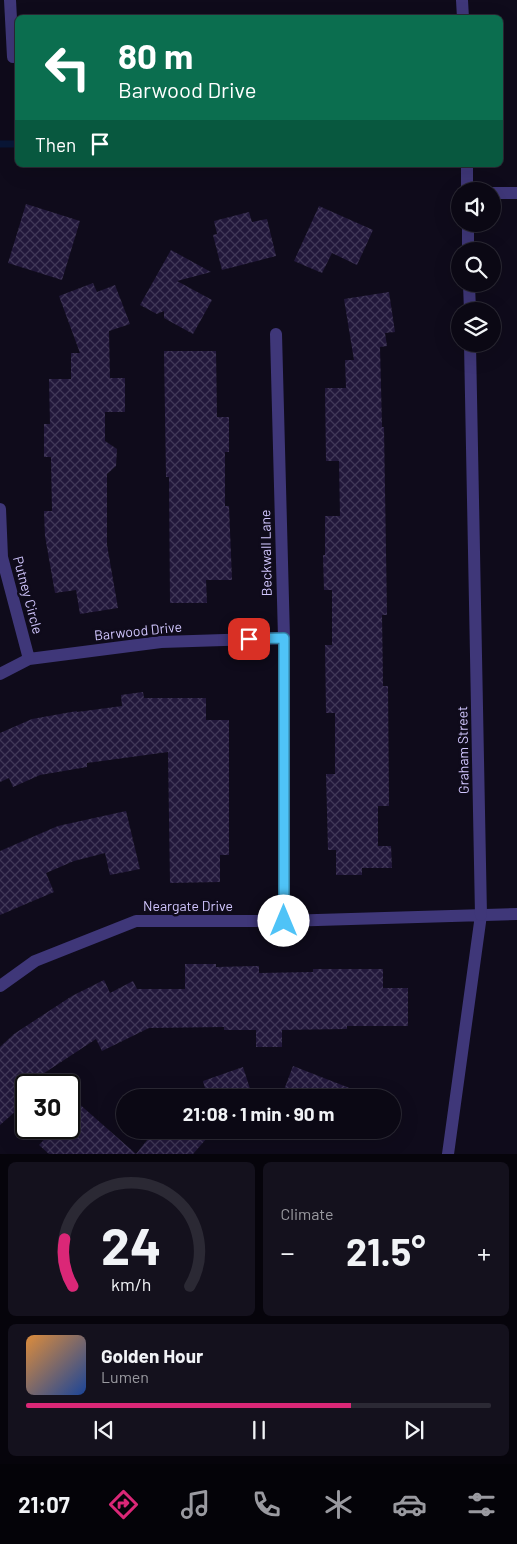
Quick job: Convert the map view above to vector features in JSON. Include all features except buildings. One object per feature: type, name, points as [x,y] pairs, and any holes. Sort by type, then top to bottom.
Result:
[{"type":"street","points":[[10,0],[13,57]]},
{"type":"street","points":[[462,0],[462,15]]},
{"type":"street","points":[[467,167],[467,182]]},
{"type":"street","points":[[501,193],[517,192]]},
{"type":"street","name":"Beckwall Lane","points":[[276,334],[284,638],[284,921]]},
{"type":"street","name":"Graham Street","points":[[448,1154],[481,915],[470,352]]},
{"type":"street","name":"Putney Circle","points":[[0,508],[2,557],[29,659]]},
{"type":"street","name":"Barwood Drive","points":[[0,674],[29,659],[161,642],[284,638]]},
{"type":"street","name":"Neargate Drive","points":[[0,986],[35,961],[136,921],[284,921],[517,914]]},
{"type":"waterway","points":[[0,144],[15,144]]},
{"type":"route","points":[[249,639],[284,638],[284,921]]}]
